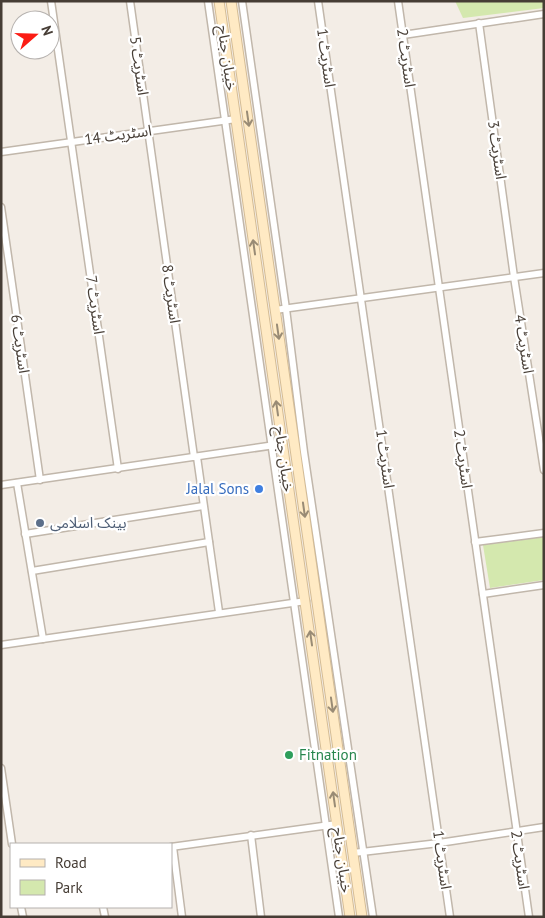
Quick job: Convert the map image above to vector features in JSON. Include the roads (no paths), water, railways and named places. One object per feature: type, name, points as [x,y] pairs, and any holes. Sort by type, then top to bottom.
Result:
[{"type":"main road","name":"خیبان جناح","points":[[219,1],[350,917]]},
{"type":"main road","name":"خیبان جناح","points":[[231,1],[362,917]]},
{"type":"street","points":[[51,1],[71,142]]},
{"type":"street","name":"اسٹریٹ 5","points":[[130,1],[148,131]]},
{"type":"street","points":[[208,1],[340,917]]},
{"type":"street","points":[[242,1],[286,309],[304,452],[373,917]]},
{"type":"street","name":"اسٹریٹ 1","points":[[318,1],[450,917]]},
{"type":"street","name":"اسٹریٹ 2","points":[[398,1],[529,917]]},
{"type":"street","points":[[402,35],[544,14]]},
{"type":"street","name":"اسٹریٹ 3","points":[[479,24],[514,277]]},
{"type":"street","name":"اسٹریٹ 14","points":[[1,152],[236,119]]},
{"type":"street","name":"اسٹریٹ 8","points":[[148,131],[219,612]]},
{"type":"street","name":"اسٹریٹ 7","points":[[71,142],[118,469]]},
{"type":"street","name":"اسٹریٹ 6","points":[[1,207],[40,480]]},
{"type":"street","points":[[275,310],[544,273]]},
{"type":"street","name":"اسٹریٹ 4","points":[[514,277],[544,470]]},
{"type":"street","points":[[1,485],[282,444]]},
{"type":"street","points":[[17,483],[43,639]]},
{"type":"street","points":[[25,534],[203,506]]},
{"type":"street","points":[[475,542],[544,532]]},
{"type":"street","points":[[32,571],[208,542]]},
{"type":"street","points":[[483,594],[544,585]]},
{"type":"street","points":[[1,645],[219,612],[306,601]]},
{"type":"street","points":[[1,768],[12,843]]},
{"type":"street","points":[[182,917],[172,847],[337,824]]},
{"type":"street","points":[[353,853],[440,843],[544,827]]},
{"type":"street","points":[[251,836],[261,917]]},
{"type":"place","name":"Jalal Sons","points":[[259,489]]},
{"type":"place","name":"بینک اسلامی","points":[[40,523]]},
{"type":"place","name":"Fitnation","points":[[289,755]]}]
